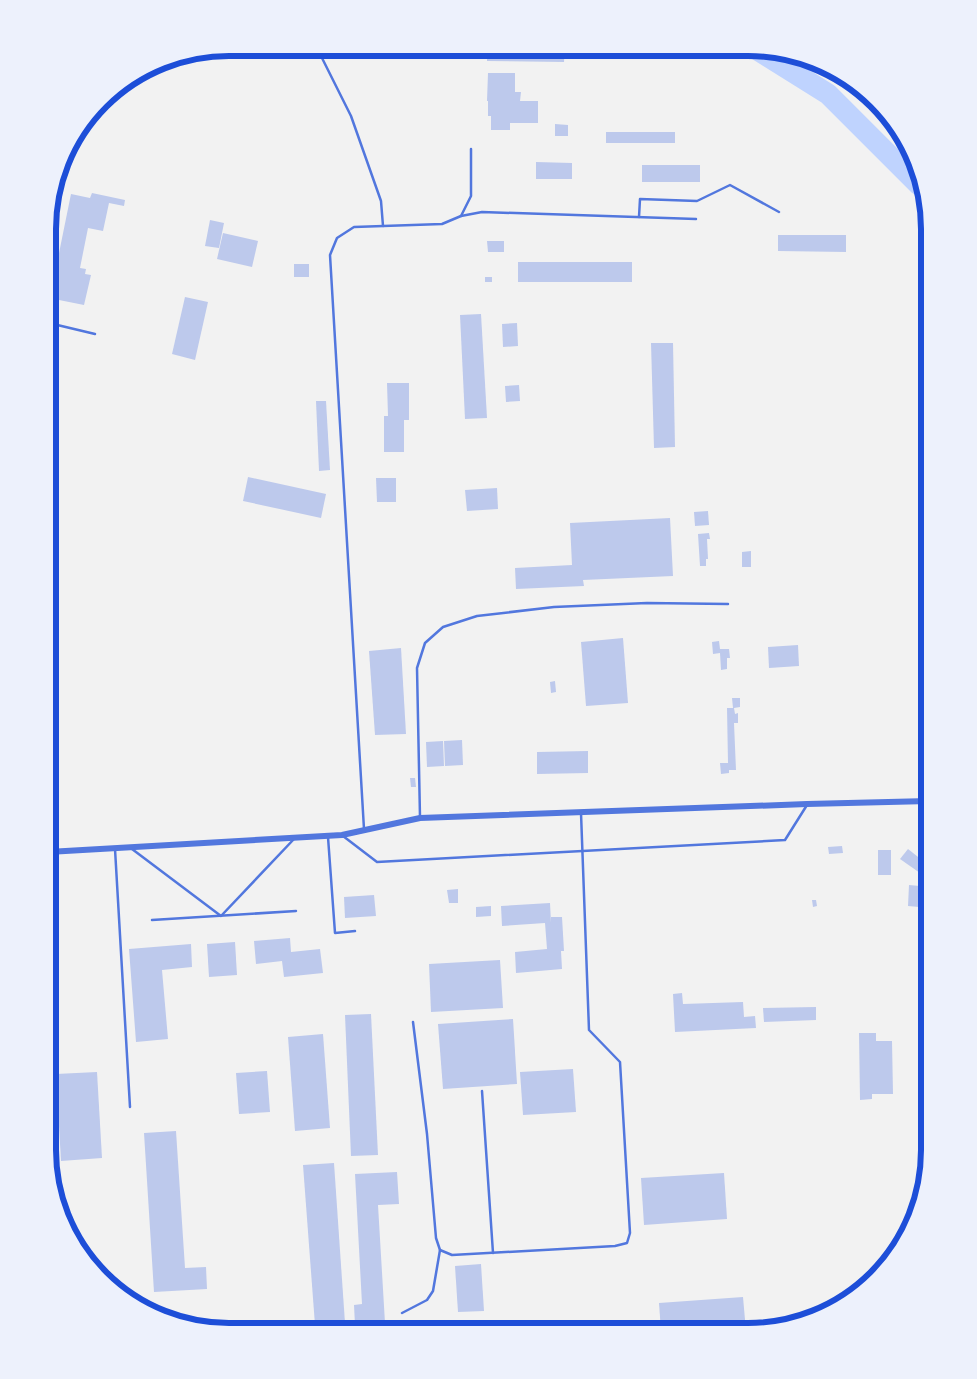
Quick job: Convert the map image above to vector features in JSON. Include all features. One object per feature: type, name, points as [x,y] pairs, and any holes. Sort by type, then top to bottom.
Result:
[{"type":"street","points":[[56,852],[342,835],[420,818],[807,804],[920,802]]},
{"type":"lane","points":[[321,57],[351,116],[382,201],[383,226]]},
{"type":"lane","points":[[461,216],[471,196],[471,149]]},
{"type":"lane","points":[[639,217],[640,199],[697,201],[730,184],[779,212]]},
{"type":"lane","points":[[364,830],[330,255],[337,238],[354,227],[442,224],[461,216],[482,212],[696,219]]},
{"type":"lane","points":[[56,325],[95,334]]},
{"type":"lane","points":[[420,818],[417,668],[425,644],[443,627],[476,616],[554,607],[647,603],[728,604]]},
{"type":"lane","points":[[342,835],[377,862],[785,840],[807,804]]},
{"type":"lane","points":[[440,1250],[452,1255],[615,1246],[627,1243],[630,1232],[620,1062],[588,1030],[581,813]]},
{"type":"lane","points":[[328,836],[335,933],[355,931]]},
{"type":"lane","points":[[221,916],[295,838]]},
{"type":"lane","points":[[130,847],[221,916]]},
{"type":"lane","points":[[115,848],[130,1107]]},
{"type":"lane","points":[[152,920],[296,911]]},
{"type":"lane","points":[[402,1313],[427,1300],[433,1291],[440,1250],[436,1238],[427,1134],[413,1022]]},
{"type":"lane","points":[[482,1091],[493,1253]]},
{"type":"building","points":[[487,56],[564,56],[564,62],[487,61]]},
{"type":"building","points":[[488,73],[515,73],[515,92],[521,92],[520,101],[538,101],[538,123],[510,123],[510,130],[491,130],[491,116],[488,116],[487,101]]},
{"type":"building","points":[[555,124],[568,125],[568,136],[555,136]]},
{"type":"building","points":[[606,132],[675,132],[675,143],[606,143]]},
{"type":"building","points":[[536,162],[572,163],[572,179],[536,179]]},
{"type":"building","points":[[642,165],[700,165],[700,182],[642,182]]},
{"type":"building","points":[[92,193],[125,200],[124,206],[109,203],[103,231],[88,228],[80,268],[86,269],[85,274],[91,275],[84,305],[56,299],[56,263],[71,194],[90,198]]},
{"type":"building","points":[[210,220],[224,223],[219,248],[205,246]]},
{"type":"building","points":[[223,233],[258,241],[252,267],[217,259]]},
{"type":"building","points":[[778,235],[846,235],[846,252],[778,251]]},
{"type":"building","points":[[487,241],[504,241],[504,252],[488,252]]},
{"type":"building","points":[[518,262],[632,262],[632,282],[518,282]]},
{"type":"building","points":[[294,264],[309,264],[309,277],[294,277]]},
{"type":"building","points":[[485,277],[492,277],[492,282],[485,282]]},
{"type":"building","points":[[185,297],[208,302],[195,360],[172,354]]},
{"type":"building","points":[[481,314],[487,418],[465,419],[460,315]]},
{"type":"building","points":[[517,323],[518,346],[503,347],[502,324]]},
{"type":"building","points":[[651,343],[673,343],[675,447],[654,448]]},
{"type":"building","points":[[387,383],[409,383],[409,420],[404,420],[404,452],[384,452],[384,416],[388,416]]},
{"type":"building","points":[[519,385],[520,401],[506,402],[505,386]]},
{"type":"building","points":[[316,401],[326,401],[330,470],[319,471]]},
{"type":"building","points":[[248,477],[326,494],[321,518],[243,501]]},
{"type":"building","points":[[376,478],[396,478],[396,502],[377,502]]},
{"type":"building","points":[[497,488],[498,509],[467,511],[465,490]]},
{"type":"building","points":[[708,511],[709,525],[695,526],[694,512]]},
{"type":"building","points":[[670,518],[673,576],[583,580],[584,586],[516,589],[515,568],[572,565],[570,523]]},
{"type":"building","points":[[709,533],[710,539],[707,539],[708,559],[706,559],[706,566],[700,566],[698,534]]},
{"type":"building","points":[[751,551],[751,567],[742,567],[742,552]]},
{"type":"building","points":[[623,638],[628,703],[586,706],[581,642]]},
{"type":"building","points":[[719,641],[720,649],[729,649],[730,658],[727,658],[727,669],[721,670],[720,653],[713,654],[712,642]]},
{"type":"building","points":[[798,645],[799,666],[769,668],[768,647]]},
{"type":"building","points":[[401,648],[406,734],[375,735],[369,651]]},
{"type":"building","points":[[555,681],[556,692],[551,693],[550,682]]},
{"type":"building","points":[[732,698],[740,698],[740,707],[734,708],[735,714],[738,713],[738,723],[734,723],[736,770],[729,770],[729,773],[721,774],[720,763],[728,763],[727,708],[733,708]]},
{"type":"building","points":[[462,740],[463,765],[445,766],[444,741]]},
{"type":"building","points":[[443,741],[444,766],[427,767],[426,742]]},
{"type":"building","points":[[588,751],[588,773],[537,774],[537,752]]},
{"type":"building","points":[[410,778],[415,778],[416,787],[411,787]]},
{"type":"building","points":[[842,846],[843,853],[829,854],[828,847]]},
{"type":"building","points":[[908,849],[920,859],[920,873],[920,873],[900,859]]},
{"type":"building","points":[[878,850],[891,850],[891,875],[878,875]]},
{"type":"building","points":[[909,885],[920,886],[920,912],[919,907],[908,906]]},
{"type":"building","points":[[458,889],[458,903],[449,903],[447,890]]},
{"type":"building","points":[[374,895],[376,916],[345,918],[344,897]]},
{"type":"building","points":[[812,900],[816,900],[817,906],[813,907]]},
{"type":"building","points":[[550,903],[551,923],[551,917],[562,917],[564,951],[561,951],[562,969],[516,973],[515,952],[547,949],[545,923],[502,926],[501,906]]},
{"type":"building","points":[[491,906],[491,916],[476,917],[476,907]]},
{"type":"building","points":[[290,938],[291,952],[320,949],[323,973],[284,977],[282,961],[256,964],[254,941]]},
{"type":"building","points":[[235,942],[237,975],[209,977],[207,944]]},
{"type":"building","points":[[191,944],[192,967],[162,970],[168,1039],[136,1042],[129,949]]},
{"type":"building","points":[[500,960],[503,1008],[431,1012],[429,964]]},
{"type":"building","points":[[682,993],[683,1004],[743,1002],[744,1017],[755,1016],[756,1028],[675,1032],[673,994]]},
{"type":"building","points":[[816,1007],[816,1020],[764,1022],[763,1008]]},
{"type":"building","points":[[371,1014],[378,1155],[351,1156],[345,1015]]},
{"type":"building","points":[[513,1019],[517,1084],[443,1089],[438,1024]]},
{"type":"building","points":[[859,1033],[876,1033],[876,1041],[892,1041],[893,1094],[872,1094],[872,1099],[860,1100]]},
{"type":"building","points":[[323,1034],[330,1128],[295,1131],[288,1037]]},
{"type":"building","points":[[573,1069],[576,1112],[523,1115],[520,1072]]},
{"type":"building","points":[[267,1071],[270,1112],[239,1114],[236,1073]]},
{"type":"building","points":[[97,1072],[102,1158],[61,1161],[56,1074]]},
{"type":"building","points":[[176,1131],[185,1268],[206,1267],[207,1289],[154,1292],[144,1133]]},
{"type":"building","points":[[334,1163],[345,1323],[315,1323],[303,1165]]},
{"type":"building","points":[[397,1172],[399,1204],[378,1205],[385,1323],[355,1323],[354,1305],[362,1304],[355,1174]]},
{"type":"building","points":[[724,1173],[727,1219],[644,1225],[641,1178]]},
{"type":"building","points":[[481,1264],[484,1311],[458,1312],[455,1266]]},
{"type":"building","points":[[743,1297],[745,1323],[660,1323],[659,1303]]},
{"type":"waterway","points":[[771,58],[828,94],[914,180]]}]
